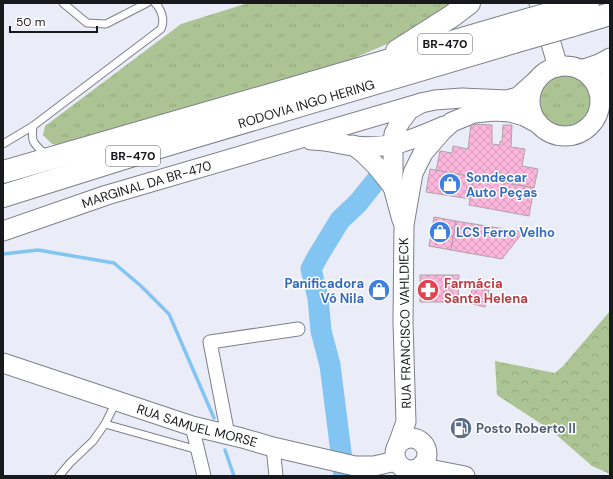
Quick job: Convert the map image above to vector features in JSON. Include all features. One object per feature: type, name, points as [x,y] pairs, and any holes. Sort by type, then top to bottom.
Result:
[{"type":"highway","points":[[378,64],[452,16],[469,3]]},
{"type":"highway","name":"RODOVIA INGO HERING","points":[[3,196],[164,146],[576,12],[610,14]]},
{"type":"highway","name":"RODOVIA INGO HERING","points":[[3,172],[53,155],[378,64],[514,33]]},
{"type":"highway","points":[[3,156],[53,155]]},
{"type":"main road","points":[[539,3],[558,67]]},
{"type":"main road","points":[[581,70],[599,64],[610,58]]},
{"type":"main road","points":[[558,67],[573,67],[581,70],[593,80],[600,94],[601,102],[597,117],[587,129],[580,133],[573,136],[557,136],[543,129],[538,123],[531,109],[531,94],[538,79],[547,72],[558,67]]},
{"type":"main road","points":[[600,94],[610,76]]},
{"type":"main road","name":"RUA FRANCISCO VAHLDIECK","points":[[404,225],[393,188],[393,146],[394,134],[400,122],[409,110],[421,103],[435,100],[462,98],[507,100],[518,97],[538,79]]},
{"type":"main road","name":"MARGINAL DA BR-470","points":[[3,231],[107,195],[421,103]]},
{"type":"main road","name":"RUA FRANCISCO VAHLDIECK","points":[[400,462],[406,422],[403,322],[404,225],[412,173],[422,153],[442,131],[452,122],[474,113],[494,111],[517,114],[538,123]]},
{"type":"main road","name":"MARGINAL DA BR-470","points":[[291,140],[319,140],[353,146],[393,146],[452,122]]},
{"type":"main road","points":[[353,146],[379,167],[393,188]]},
{"type":"main road","name":"RUA SAMUEL MORSE","points":[[3,363],[192,426],[325,459],[355,468],[400,462]]},
{"type":"main road","name":"RUA FRANCISCO VAHLDIECK","points":[[406,422],[422,452],[442,470],[466,476]]},
{"type":"main road","points":[[409,438],[422,452],[413,469],[400,462],[403,440],[409,438]]},
{"type":"street","points":[[228,435],[210,342],[298,329]]},
{"type":"street","points":[[192,426],[203,475]]},
{"type":"street","points":[[274,447],[276,476]]},
{"type":"lane","points":[[63,3],[87,23],[106,24],[147,3]]},
{"type":"lane","points":[[3,144],[33,126],[160,30],[163,24],[162,17],[155,3]]},
{"type":"lane","points":[[33,126],[32,138],[34,145],[53,155]]},
{"type":"lane","points":[[59,476],[93,441],[105,424],[116,401]]},
{"type":"lane","points":[[105,424],[198,450]]},
{"type":"green space","points":[[248,3],[454,3],[403,37],[343,63],[58,146],[51,143],[43,135],[45,126],[181,24]]},
{"type":"green space","points":[[561,75],[571,75],[585,82],[592,96],[592,106],[585,120],[571,127],[561,127],[551,123],[544,116],[540,106],[540,96],[544,86],[551,79]]},
{"type":"green space","points":[[610,311],[610,474],[592,466],[552,431],[497,395],[495,361],[555,373],[563,366]]},
{"type":"building","points":[[471,124],[492,125],[492,144],[500,145],[500,141],[502,142],[503,125],[512,125],[511,147],[525,149],[522,166],[538,169],[534,188],[436,171],[440,151],[452,153],[453,146],[468,149]]},
{"type":"building","name":"Sondecar Auto Peças","points":[[430,169],[474,177],[470,199],[426,192]]},
{"type":"building","points":[[474,177],[534,188],[529,216],[469,205]]},
{"type":"building","points":[[434,217],[456,221],[451,250],[429,246]]},
{"type":"building","points":[[456,221],[523,232],[502,259],[451,250]]},
{"type":"building","points":[[420,275],[459,275],[458,302],[420,302]]},
{"type":"building","points":[[473,286],[489,290],[485,307],[469,303]]},
{"type":"waterway","points":[[344,476],[330,365],[321,331],[318,298],[311,269],[340,220],[358,203],[378,178]]},
{"type":"waterway","points":[[3,254],[38,250],[114,263],[141,286],[169,314],[214,418]]},
{"type":"waterway","points":[[225,450],[234,476]]},
{"type":"place","name":"Sondecar Auto Peças","points":[[450,184]]},
{"type":"place","name":"LCS Ferro Velho","points":[[440,232]]},
{"type":"place","name":"Panificadora Vó Nila","points":[[379,290]]},
{"type":"place","name":"Farmácia Santa Helena","points":[[428,290]]},
{"type":"place","name":"Posto Roberto II","points":[[461,428]]}]
